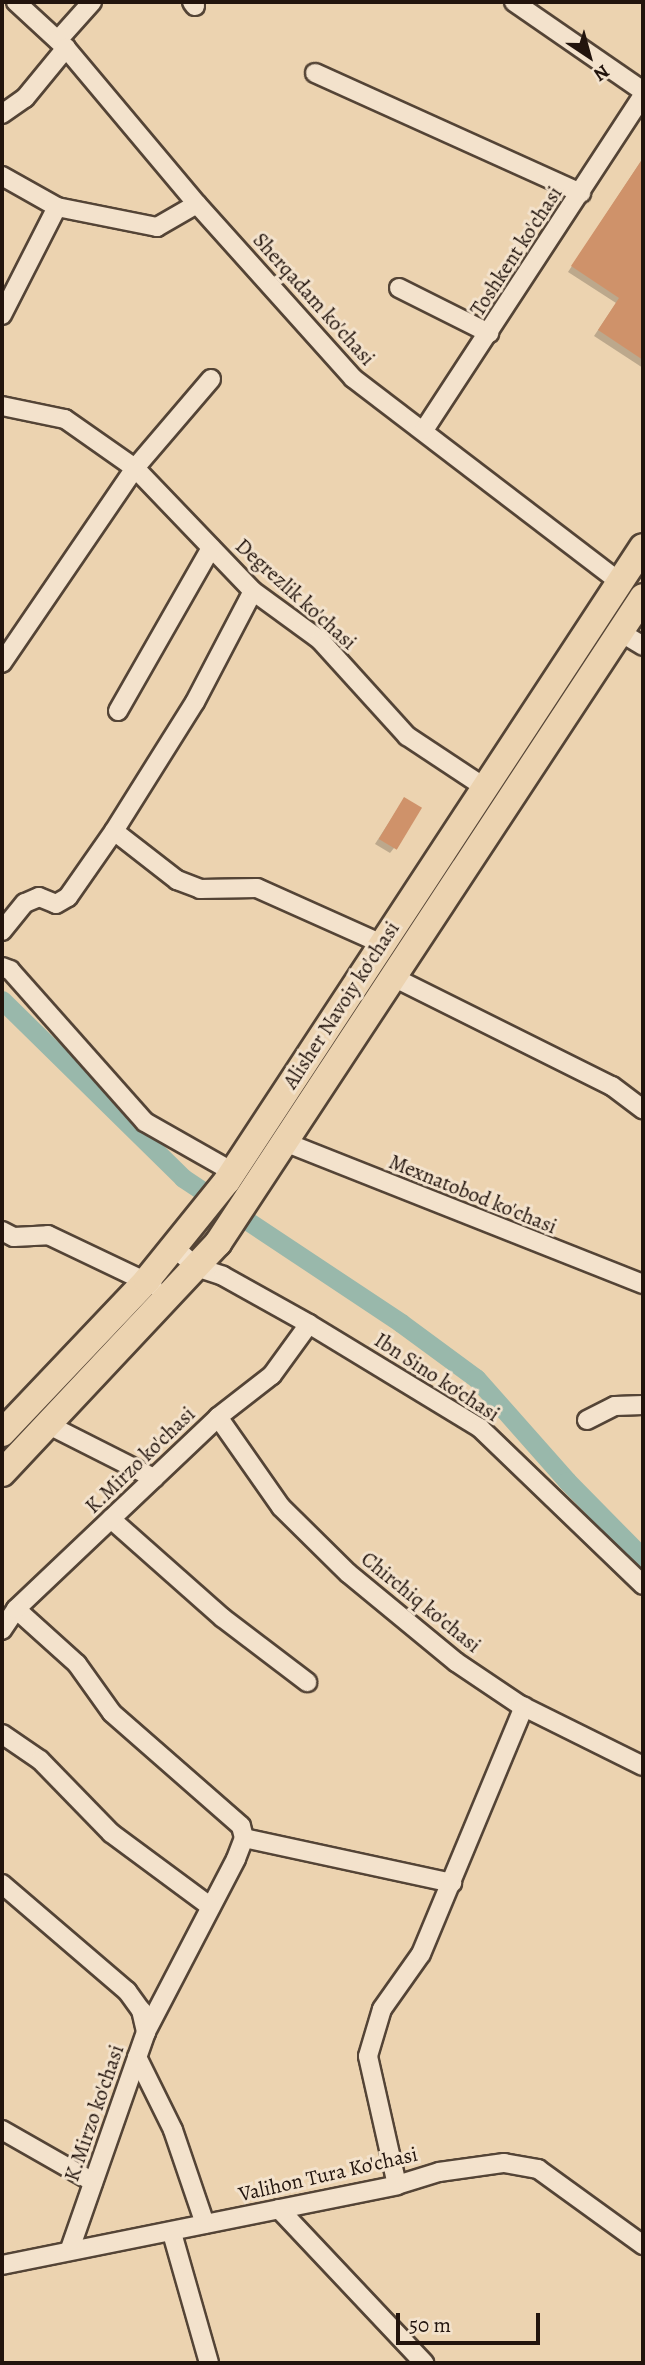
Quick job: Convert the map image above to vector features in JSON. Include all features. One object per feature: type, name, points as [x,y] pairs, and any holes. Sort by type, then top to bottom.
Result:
[{"type":"main road","name":"Alisher Navoiy ko'chasi","points":[[2,1433],[147,1280],[230,1177],[380,943],[643,547]]},
{"type":"main road","name":"Alisher Navoiy ko'chasi","points":[[2,1473],[218,1243],[287,1143],[391,976],[643,597]]},
{"type":"street","name":"Sherqadam ko'chasi","points":[[16,2],[62,44],[197,204],[353,378],[620,582]]},
{"type":"street","points":[[2,114],[25,98],[92,2]]},
{"type":"street","points":[[514,2],[643,93]]},
{"type":"street","points":[[315,72],[580,193]]},
{"type":"street","name":"Toshkent ko'chasi","points":[[424,430],[643,93]]},
{"type":"street","points":[[2,176],[58,207],[158,227],[197,204]]},
{"type":"street","points":[[2,315],[58,207]]},
{"type":"street","points":[[399,288],[489,333]]},
{"type":"street","points":[[2,663],[135,468],[211,379]]},
{"type":"street","name":"Degrezlik ko'chasi","points":[[2,406],[65,419],[135,468],[253,591],[320,640],[407,736],[484,787]]},
{"type":"street","points":[[118,711],[211,548]]},
{"type":"street","points":[[2,932],[25,903],[39,897],[56,904],[68,897],[114,831],[195,702],[253,591]]},
{"type":"street","points":[[620,632],[643,646]]},
{"type":"street","points":[[114,831],[177,880],[201,889],[257,888],[380,943]]},
{"type":"street","points":[[2,967],[10,970],[145,1122],[230,1177]]},
{"type":"street","points":[[391,976],[612,1086],[643,1109]]},
{"type":"street","name":"Mexnatobod ko'chasi","points":[[287,1143],[643,1284]]},
{"type":"street","points":[[6,1237],[48,1235],[147,1280],[167,1297]]},
{"type":"street","name":"Ibn Sino ko‘chasi","points":[[175,1248],[196,1267],[223,1276],[309,1324],[480,1429],[643,1585]]},
{"type":"street","name":"K.Mirzo ko'chasi","points":[[2,1630],[16,1609],[111,1518],[218,1417],[272,1375],[309,1324]]},
{"type":"street","points":[[587,1420],[615,1406],[643,1405]]},
{"type":"street","name":"Chirchiq ko’chasi","points":[[218,1417],[281,1507],[348,1573],[456,1662],[524,1707],[643,1766]]},
{"type":"street","points":[[47,1424],[154,1478]]},
{"type":"street","points":[[111,1518],[223,1618],[307,1682]]},
{"type":"street","points":[[16,1609],[77,1664],[113,1713],[231,1814],[244,1838],[452,1883]]},
{"type":"street","points":[[397,2185],[368,2056],[383,2009],[422,1954],[524,1707]]},
{"type":"street","points":[[2,1734],[40,1760],[111,1833],[211,1907]]},
{"type":"street","points":[[146,2032],[244,1838]]},
{"type":"street","name":"K.Mirzo ko'chasi","points":[[2,1884],[127,1991],[141,2010],[146,2032],[69,2249]]},
{"type":"street","points":[[137,2057],[173,2130],[205,2224]]},
{"type":"street","points":[[2,2130],[93,2182]]},
{"type":"street","name":"Valihon Tura Ko'chasi","points":[[2,2265],[69,2249],[172,2233],[397,2185],[439,2172],[504,2163],[538,2169],[643,2245]]},
{"type":"street","points":[[279,2209],[424,2363]]},
{"type":"street","points":[[172,2233],[209,2363]]},
{"type":"building","points":[[643,158],[643,360],[598,330],[619,298],[571,266]]},
{"type":"building","points":[[404,797],[422,808],[397,850],[379,839]]},
{"type":"waterway","points":[[2,1000],[183,1178],[401,1323],[476,1378],[567,1481],[643,1558]]}]
